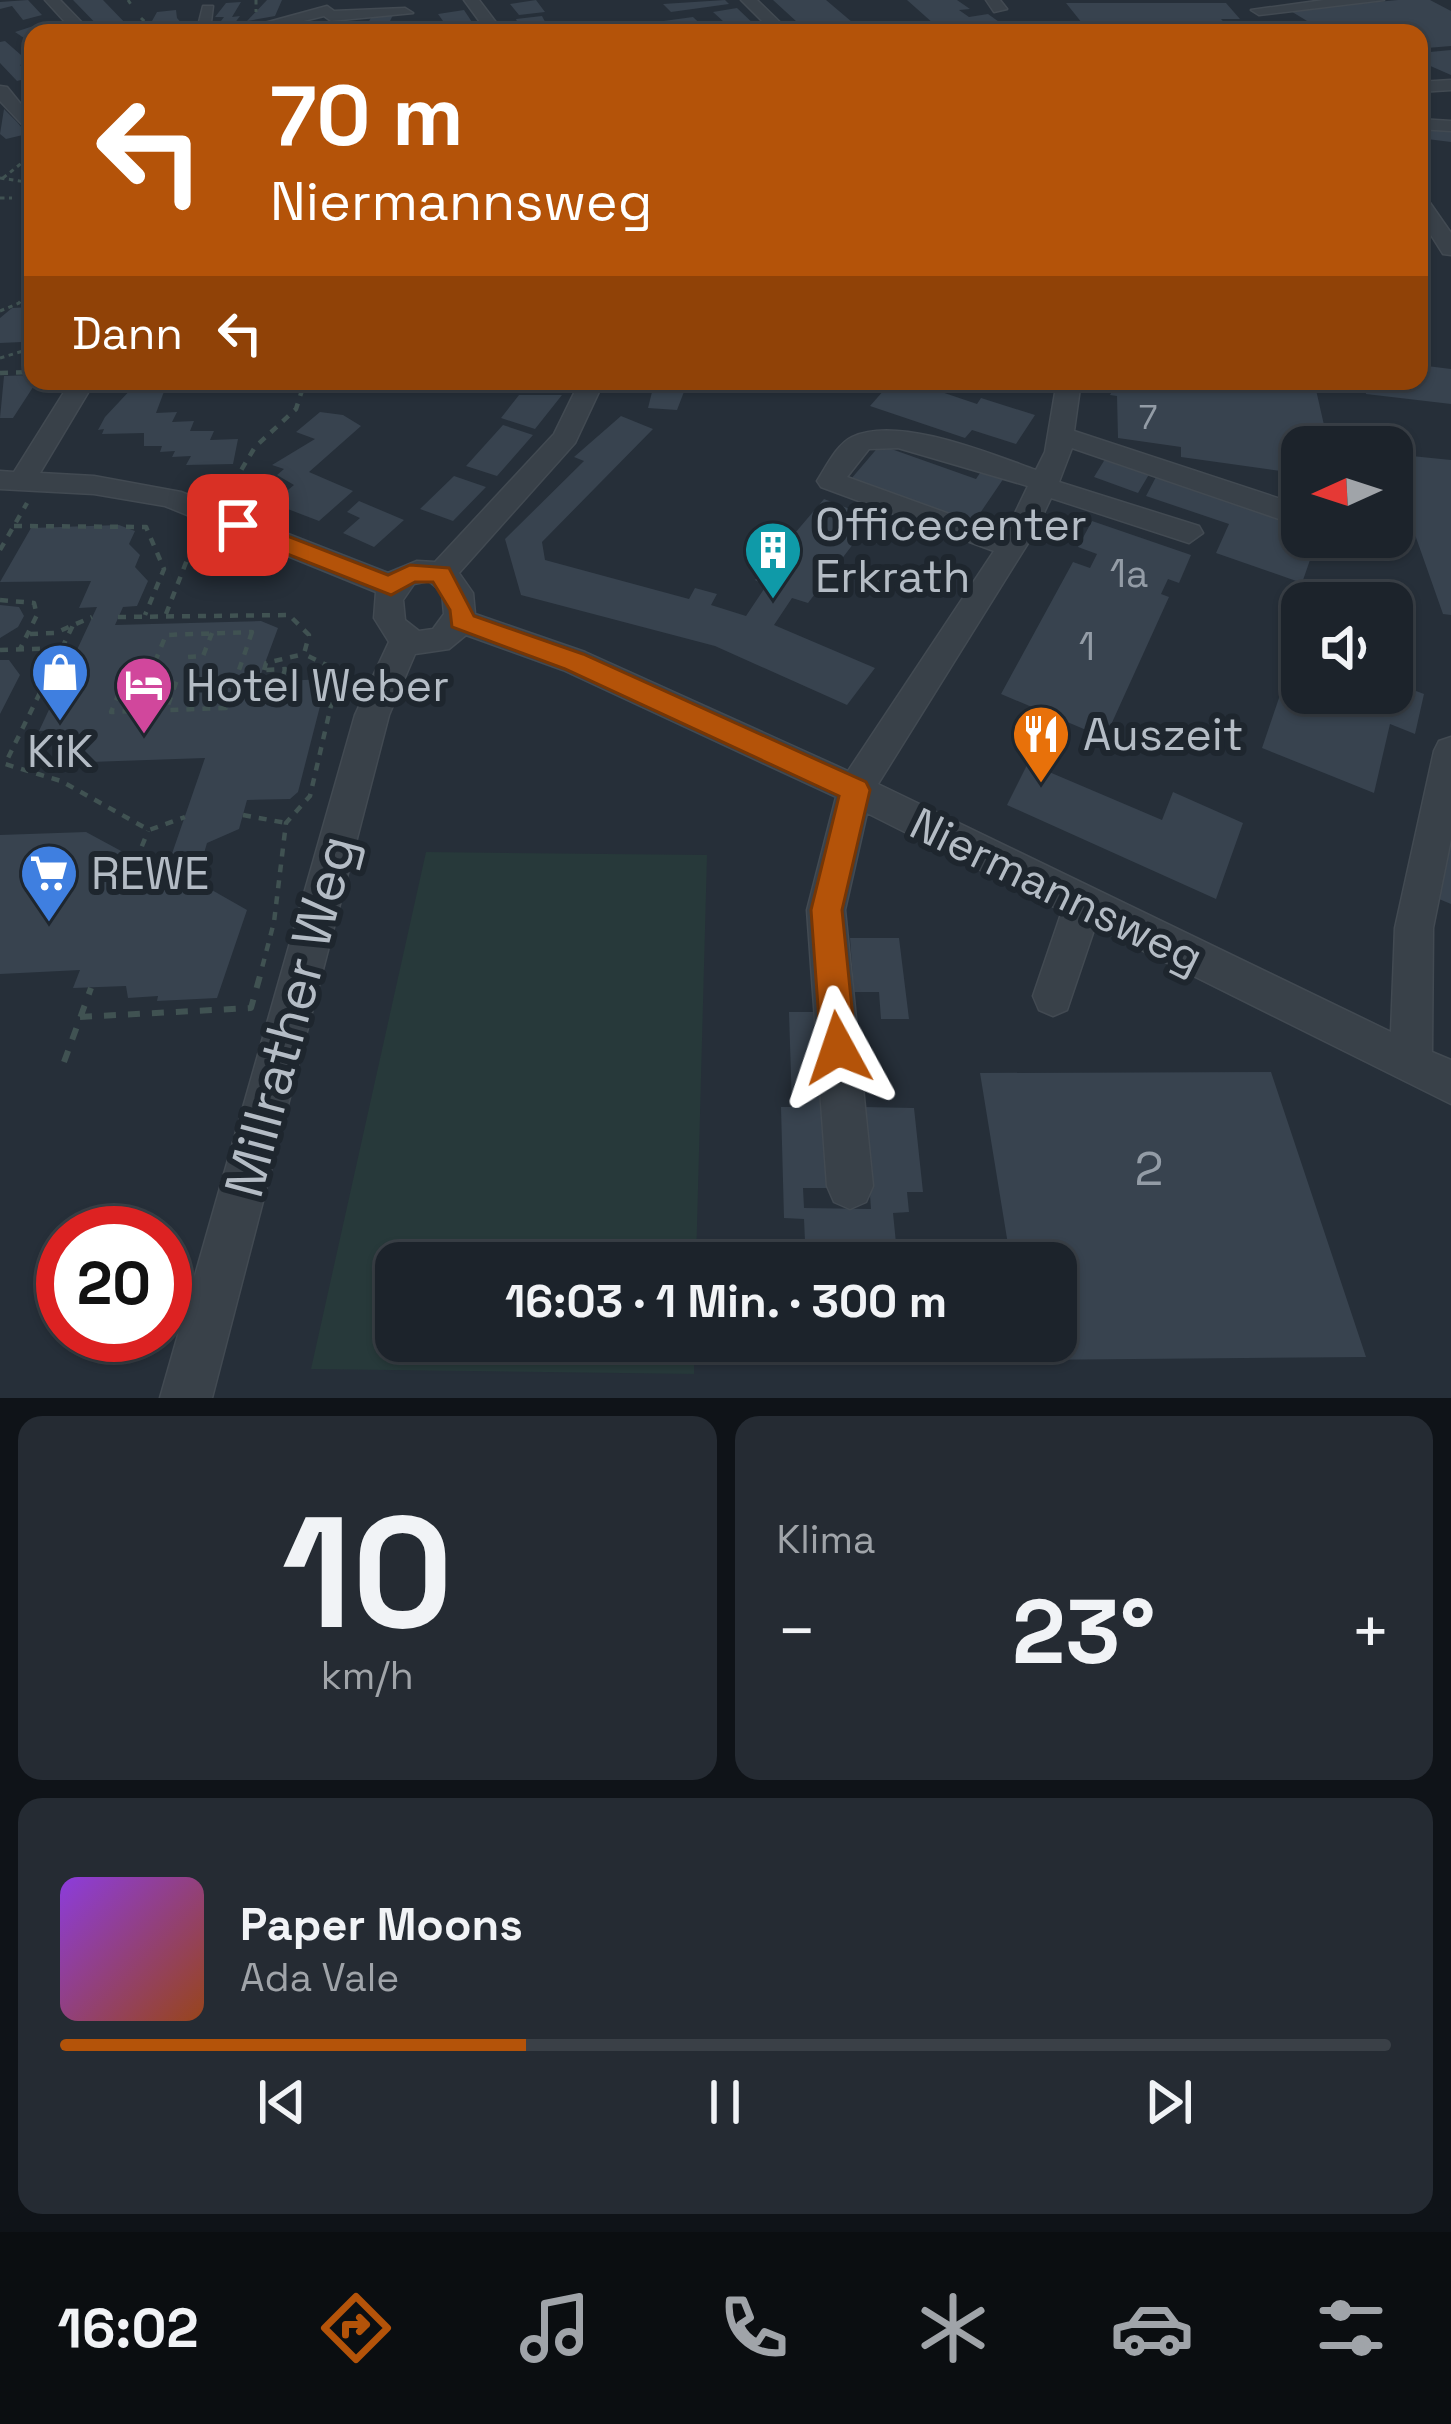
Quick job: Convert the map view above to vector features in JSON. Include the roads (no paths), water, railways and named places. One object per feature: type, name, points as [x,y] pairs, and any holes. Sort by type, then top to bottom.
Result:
[{"type":"street","points":[[52,0],[75,24]]},
{"type":"street","points":[[471,0],[489,24]]},
{"type":"street","points":[[748,0],[773,24]]},
{"type":"street","points":[[1257,13],[1298,0]]},
{"type":"street","points":[[1257,13],[1377,0]]},
{"type":"street","points":[[204,24],[208,9]]},
{"type":"street","points":[[270,24],[326,9],[405,13]]},
{"type":"street","points":[[6,87],[24,116]]},
{"type":"street","points":[[77,390],[20,481],[135,489],[391,586]]},
{"type":"street","points":[[441,574],[462,610],[461,621],[455,632],[434,644],[406,639],[386,600],[391,586],[410,573],[441,574],[566,437],[588,390]]},
{"type":"street","points":[[850,1186],[826,910],[855,790],[1012,547],[1046,485],[1063,436],[1068,390]]},
{"type":"street","points":[[1063,436],[1281,509]]},
{"type":"street","points":[[1012,547],[831,481],[859,443],[939,446],[1189,533]]},
{"type":"street","name":"Niermannsweg","points":[[461,621],[574,662],[855,790],[1451,1084]]},
{"type":"street","name":"Millrather Weg","points":[[185,1398],[372,716],[406,639]]},
{"type":"street","points":[[1411,1064],[1414,928],[1451,751]]},
{"type":"street","points":[[1053,996],[1084,903]]},
{"type":"place","name":"Officecenter Erkrath","points":[[773,601]]},
{"type":"place","name":"KiK","points":[[60,723]]},
{"type":"place","name":"Hotel Weber","points":[[144,736]]},
{"type":"place","name":"Auszeit","points":[[1041,785]]},
{"type":"place","name":"REWE","points":[[49,924]]}]
